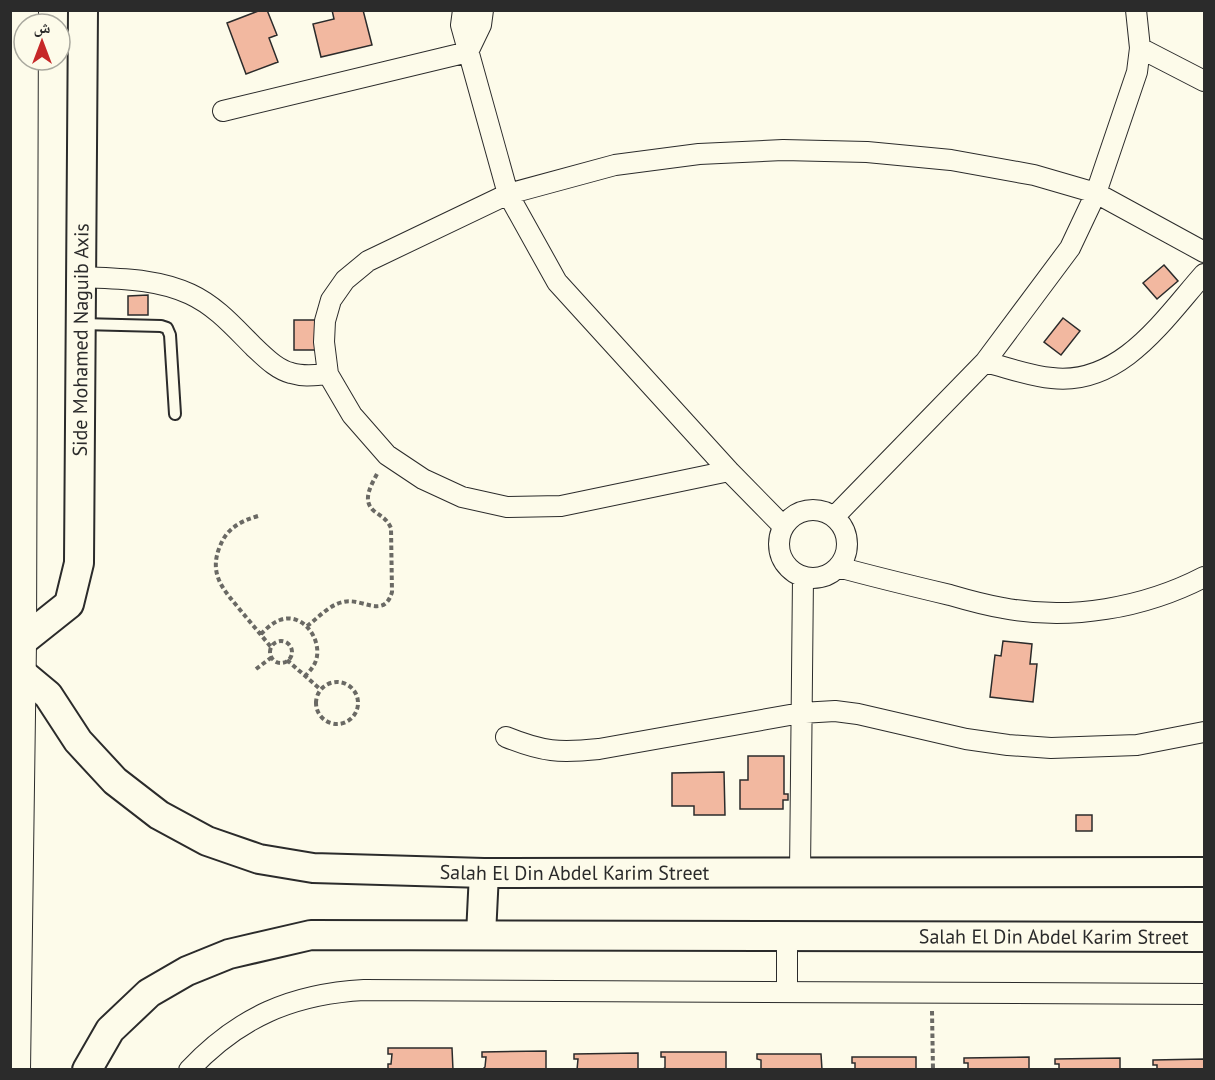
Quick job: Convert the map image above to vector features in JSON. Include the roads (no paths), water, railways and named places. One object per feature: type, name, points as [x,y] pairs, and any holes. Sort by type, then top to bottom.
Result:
[{"type":"main road","points":[[14,1070],[19,656],[22,10]]},
{"type":"main road","name":"Side Mohamed Naguib Axis","points":[[19,656],[69,604],[80,563],[83,10]]},
{"type":"main road","name":"Salah El Din Abdel Karim Street","points":[[19,656],[78,741],[115,781],[159,815],[207,841],[259,859],[313,868],[484,873],[1204,872]]},
{"type":"main road","points":[[481,935],[484,873]]},
{"type":"main road","name":"Salah El Din Abdel Karim Street","points":[[87,1070],[110,1030],[149,993],[187,971],[229,954],[311,935],[1204,937]]},
{"type":"street","points":[[462,10],[461,26],[508,194],[557,282],[729,471],[783,526]]},
{"type":"street","points":[[223,111],[468,52],[482,26],[483,10]]},
{"type":"street","points":[[834,518],[985,362],[1070,248],[1096,193],[1137,72],[1140,48],[1136,10]]},
{"type":"street","points":[[1140,48],[1204,81]]},
{"type":"street","points":[[729,471],[561,506],[507,507],[462,497],[423,479],[387,455],[352,415],[328,374],[324,342],[325,321],[331,300],[345,280],[368,261],[508,194],[615,165],[699,154],[783,150],[867,152],[951,160],[1034,175],[1096,193],[1204,252]]},
{"type":"street","points":[[985,362],[1052,378],[1079,377],[1104,370],[1128,356],[1204,274]]},
{"type":"street","points":[[81,277],[141,280],[166,285],[191,294],[213,307],[272,364],[289,373],[309,376],[328,374]]},
{"type":"street","points":[[807,510],[821,511],[834,518],[842,526],[847,547],[838,567],[822,577],[803,577],[794,573],[786,566],[778,546],[783,526],[794,516],[807,510]]},
{"type":"street","points":[[838,567],[1004,609],[1050,613],[1096,610],[1142,602],[1185,587],[1204,577]]},
{"type":"street","points":[[800,873],[803,577]]},
{"type":"street","points":[[506,737],[536,749],[568,752],[599,749],[801,713],[835,711],[858,714],[966,739],[1051,748],[1137,745],[1204,732]]},
{"type":"street","points":[[787,936],[787,992]]},
{"type":"street","points":[[189,1070],[224,1037],[246,1022],[291,1002],[339,991],[1204,994]]},
{"type":"lane","points":[[81,324],[168,328],[175,414]]}]
